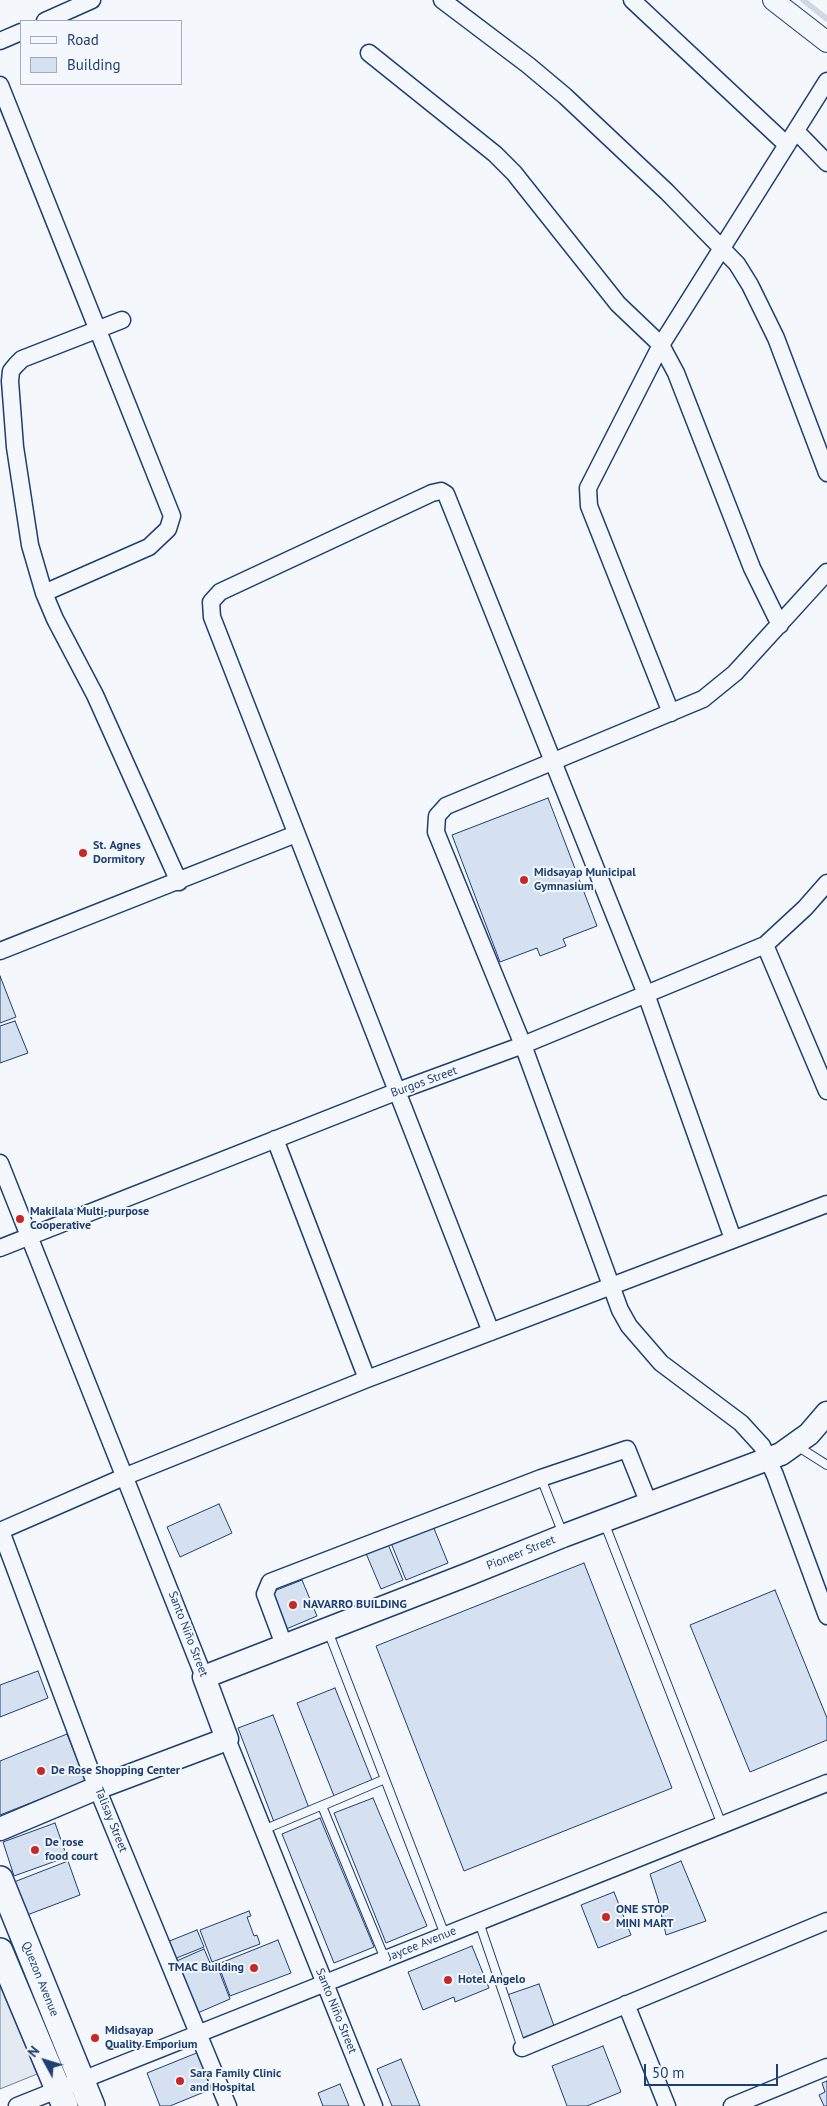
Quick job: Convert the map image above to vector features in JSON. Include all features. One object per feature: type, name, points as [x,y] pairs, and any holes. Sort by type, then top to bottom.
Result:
[{"type":"main road","name":"Pioneer Street","points":[[204,1677],[563,1536],[769,1458],[795,1445],[827,1413]]},
{"type":"main road","name":"Santo Niño Street","points":[[204,1677],[227,1739]]},
{"type":"main road","points":[[0,1829],[97,1788],[227,1739]]},
{"type":"main road","name":"Quezon Avenue","points":[[0,1879],[92,2106]]},
{"type":"main road","name":"Quezon Avenue","points":[[0,1951],[62,2098]]},
{"type":"street","points":[[47,20],[92,0]]},
{"type":"street","points":[[442,0],[528,65],[564,96],[653,179],[722,248],[742,271],[776,338],[827,473]]},
{"type":"street","points":[[632,0],[787,145]]},
{"type":"street","points":[[773,0],[827,42]]},
{"type":"street","points":[[0,41],[20,32]]},
{"type":"street","points":[[369,53],[495,154],[514,173],[618,304],[661,345],[676,373],[752,568],[780,625]]},
{"type":"street","points":[[671,713],[588,506],[588,488],[661,345],[827,82]]},
{"type":"street","points":[[0,85],[4,107],[172,516],[168,529],[149,547],[44,592]]},
{"type":"street","points":[[796,131],[827,162]]},
{"type":"street","points":[[122,320],[22,359],[11,371],[14,447],[30,544],[44,592],[55,619],[95,695],[179,882]]},
{"type":"street","points":[[491,1332],[212,617],[211,602],[220,592],[432,493],[441,491],[446,494],[646,994],[733,1239]]},
{"type":"street","points":[[827,572],[780,625],[718,688],[703,699],[446,806],[437,816],[436,832],[523,1045],[610,1286],[628,1326],[661,1363],[741,1423],[752,1434],[769,1458],[827,1616]]},
{"type":"street","points":[[0,951],[179,882],[296,834]]},
{"type":"street","name":"Burgos Street","points":[[0,1248],[398,1091],[523,1045],[766,945],[805,908],[827,883]]},
{"type":"street","points":[[766,945],[827,1091]]},
{"type":"street","points":[[275,1139],[367,1379]]},
{"type":"street","name":"Santo Niño Street","points":[[0,1163],[126,1476],[204,1677]]},
{"type":"street","points":[[1,1531],[126,1476],[367,1379],[827,1204]]},
{"type":"street","points":[[284,1645],[264,1594],[270,1582],[541,1478],[627,1449],[648,1504]]},
{"type":"street","name":"Talisay Street","points":[[1,1531],[97,1788],[228,2106]]},
{"type":"street","name":"Santo Niño Street","points":[[227,1739],[374,2106]]},
{"type":"street","name":"Jaycee Avenue","points":[[17,2106],[62,2098],[81,2079],[199,2034],[827,1783]]},
{"type":"street","points":[[522,2048],[827,1921]]},
{"type":"street","points":[[626,2004],[667,2106]]},
{"type":"street","points":[[732,2106],[827,2067]]},
{"type":"lane","points":[[795,1445],[827,1465]]},
{"type":"lane","points":[[541,1478],[563,1536]]},
{"type":"lane","points":[[604,1521],[722,1825]]},
{"type":"lane","points":[[327,1629],[445,1935]]},
{"type":"lane","points":[[263,1830],[385,1779]]},
{"type":"lane","points":[[385,1779],[322,1806],[385,1959]]},
{"type":"lane","points":[[479,1922],[522,2048]]},
{"type":"shaded area","points":[[0,1983],[37,2074],[0,2089]]},
{"type":"building","name":"Midsayap Municipal Gymnasium","points":[[548,798],[597,926],[563,939],[566,946],[540,956],[537,948],[500,962],[452,835]]},
{"type":"building","points":[[0,976],[16,1017],[0,1023]]},
{"type":"building","points":[[15,1021],[28,1053],[0,1063],[0,1026]]},
{"type":"building","points":[[219,1504],[232,1533],[180,1557],[167,1527]]},
{"type":"building","points":[[433,1526],[448,1563],[406,1580],[391,1543]]},
{"type":"building","points":[[387,1542],[403,1580],[381,1589],[365,1551]]},
{"type":"building","points":[[584,1563],[672,1788],[464,1871],[376,1646]]},
{"type":"building","name":"NAVARRO BUILDING","points":[[302,1580],[317,1616],[284,1630],[269,1593]]},
{"type":"building","points":[[775,1590],[827,1718],[827,1740],[750,1772],[690,1625]]},
{"type":"building","points":[[38,1671],[48,1698],[0,1717],[0,1685]]},
{"type":"building","points":[[335,1688],[372,1780],[334,1796],[297,1703]]},
{"type":"building","points":[[273,1715],[309,1808],[274,1822],[238,1728]]},
{"type":"building","name":"De Rose Shopping Center","points":[[67,1734],[86,1781],[0,1815],[0,1761]]},
{"type":"building","points":[[373,1798],[427,1926],[386,1943],[334,1813]]},
{"type":"building","points":[[320,1818],[374,1947],[334,1963],[282,1834]]},
{"type":"building","name":"De rose food court","points":[[55,1823],[67,1857],[14,1876],[3,1842]]},
{"type":"building","points":[[68,1861],[80,1895],[27,1915],[14,1882]]},
{"type":"building","points":[[681,1861],[706,1921],[666,1935],[650,1874]]},
{"type":"building","points":[[614,1892],[631,1935],[598,1948],[581,1905]]},
{"type":"building","points":[[249,1911],[251,1916],[247,1917],[254,1936],[257,1935],[260,1944],[212,1962],[200,1930]]},
{"type":"building","points":[[197,1930],[204,1947],[174,1959],[167,1942]]},
{"type":"building","name":"TMAC Building","points":[[278,1940],[291,1973],[230,1996],[218,1964]]},
{"type":"building","name":"Hotel Angelo","points":[[472,1946],[489,1988],[455,2002],[454,1997],[423,2010],[408,1972]]},
{"type":"building","points":[[204,1949],[211,1965],[216,1963],[230,1999],[193,2015],[172,1963]]},
{"type":"building","points":[[539,1984],[554,2026],[522,2038],[507,1995]]},
{"type":"building","points":[[603,2046],[621,2092],[587,2106],[567,2106],[552,2066]]},
{"type":"building","name":"Sara Family Clinic and Hospital","points":[[199,2052],[214,2088],[170,2106],[160,2106],[147,2073]]},
{"type":"building","points":[[401,2059],[420,2106],[392,2106],[377,2069]]},
{"type":"building","points":[[827,2081],[827,2106],[824,2106],[819,2095],[825,2092],[822,2083]]},
{"type":"building","points":[[340,2084],[349,2106],[323,2106],[318,2093]]},
{"type":"waterway","points":[[803,0],[827,19]]},
{"type":"place","name":"St. Agnes Dormitory","points":[[83,853]]},
{"type":"place","name":"Midsayap Municipal Gymnasium","points":[[524,880]]},
{"type":"place","name":"Makilala Multi-purpose Cooperative","points":[[20,1219]]},
{"type":"place","name":"NAVARRO BUILDING","points":[[293,1605]]},
{"type":"place","name":"De Rose Shopping Center","points":[[41,1771]]},
{"type":"place","name":"De rose food court","points":[[35,1850]]},
{"type":"place","name":"ONE STOP MINI MART","points":[[606,1917]]},
{"type":"place","name":"TMAC Building","points":[[254,1968]]},
{"type":"place","name":"Hotel Angelo","points":[[448,1980]]},
{"type":"place","name":"Midsayap Quality Emporium","points":[[95,2038]]},
{"type":"place","name":"Sara Family Clinic and Hospital","points":[[180,2081]]}]
